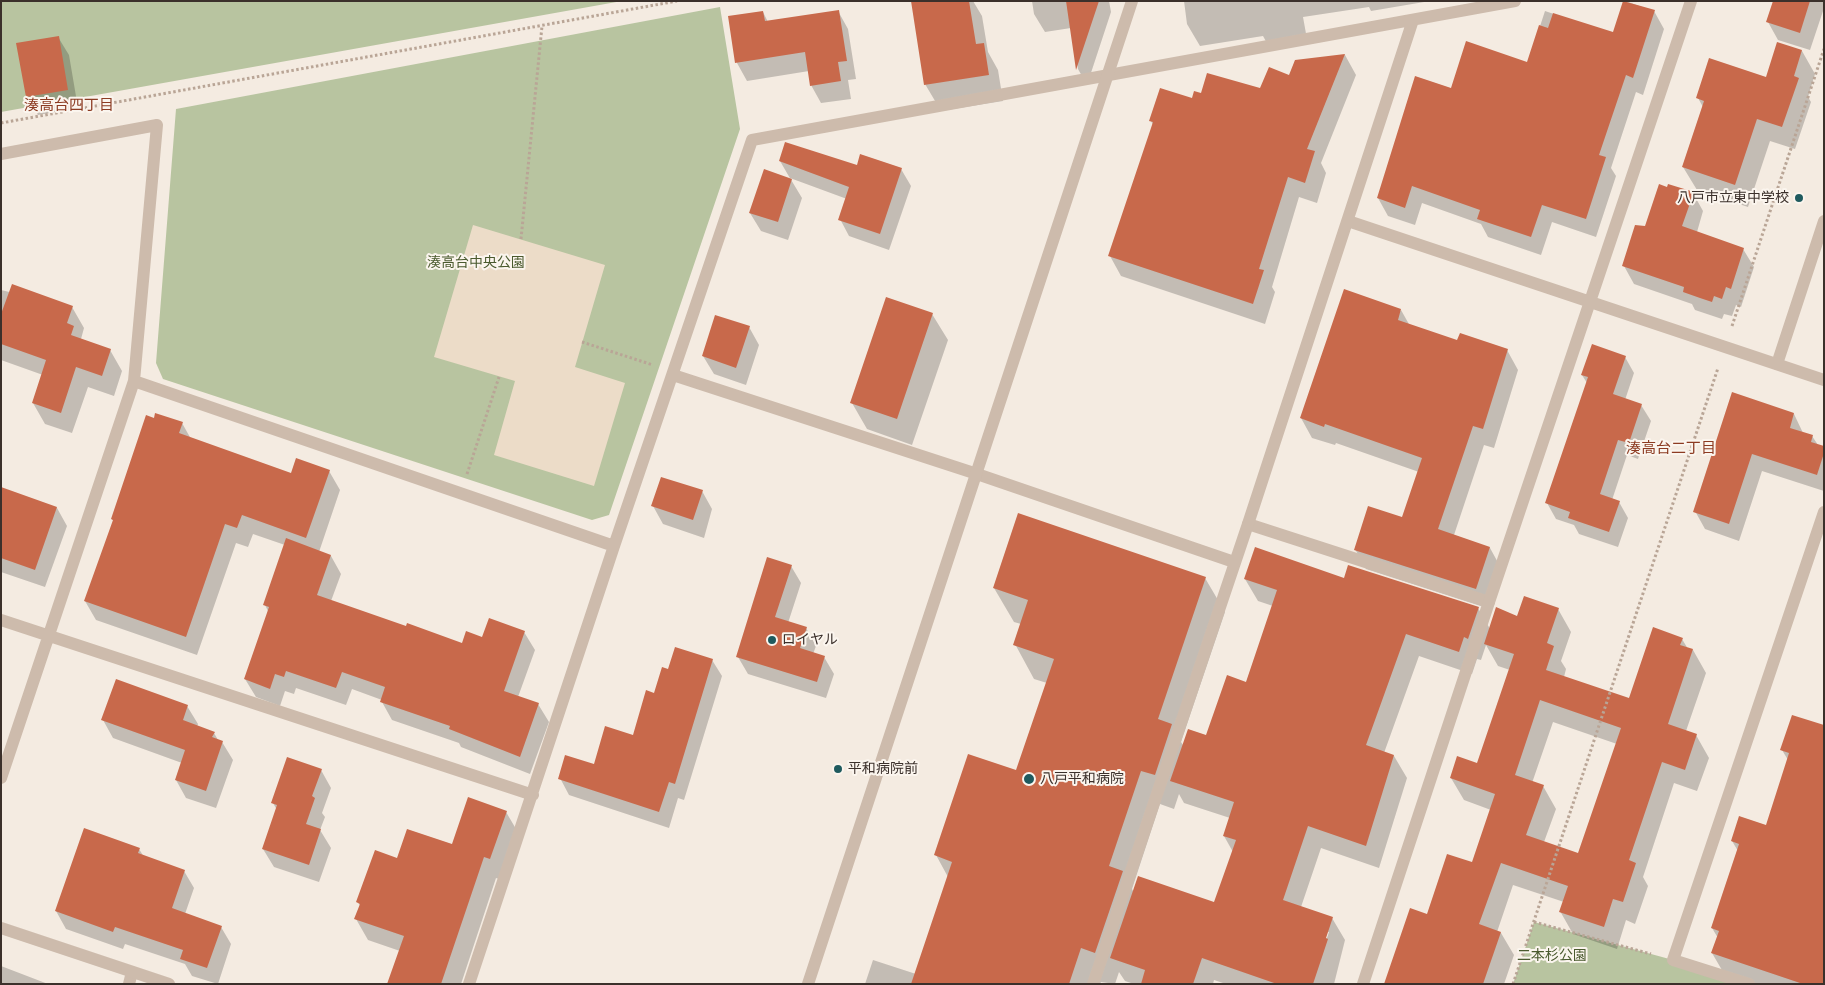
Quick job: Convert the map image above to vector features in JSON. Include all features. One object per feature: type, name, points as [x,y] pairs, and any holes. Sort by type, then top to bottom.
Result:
[{"type":"street","points":[[808,984],[1132,1]]},
{"type":"street","points":[[469,984],[614,546],[752,140],[1515,1]]},
{"type":"street","points":[[1363,984],[1691,1]]},
{"type":"street","points":[[1096,983],[1413,20]]},
{"type":"street","points":[[1,154],[157,125],[134,381],[1,778]]},
{"type":"street","points":[[1348,221],[1824,380]]},
{"type":"street","points":[[1777,364],[1824,221]]},
{"type":"street","points":[[673,373],[1234,562]]},
{"type":"street","points":[[134,381],[614,546]]},
{"type":"street","points":[[1749,984],[1673,960],[1824,512]]},
{"type":"street","points":[[1248,524],[1489,602]]},
{"type":"street","points":[[1,620],[532,795]]},
{"type":"street","points":[[1,928],[131,978],[169,984]]},
{"type":"path","points":[[1,123],[677,1]]},
{"type":"path","points":[[521,239],[542,26]]},
{"type":"path","points":[[1513,984],[1824,48]]},
{"type":"path","points":[[582,342],[673,373]]},
{"type":"path","points":[[460,493],[499,377]]},
{"type":"path","points":[[1534,922],[1673,960]]},
{"type":"green space","points":[[1,1],[622,1],[1,112]]},
{"type":"green space","name":"湊高台中央公園","points":[[720,7],[740,129],[609,515],[592,520],[163,379],[156,363],[176,109]]},
{"type":"green space","name":"二本杉公園","points":[[1534,922],[1673,960],[1749,984],[1513,984]]},
{"type":"shaded area","points":[[473,225],[605,265],[575,367],[625,383],[594,486],[494,455],[515,381],[434,357]]},
{"type":"building","points":[[911,1],[969,1],[976,44],[984,43],[989,75],[924,85]]},
{"type":"building","points":[[1066,1],[1099,1],[1076,70]]},
{"type":"building","points":[[1623,1],[1655,10],[1633,78],[1626,75],[1599,155],[1606,157],[1586,219],[1542,205],[1531,237],[1477,219],[1480,210],[1412,186],[1405,208],[1377,198],[1415,76],[1451,88],[1466,41],[1527,62],[1539,25],[1548,28],[1553,13],[1613,32]]},
{"type":"building","points":[[1773,1],[1810,1],[1800,33],[1766,22]]},
{"type":"building","points":[[839,10],[847,61],[838,62],[841,81],[810,86],[805,52],[735,63],[728,16],[763,11],[765,21]]},
{"type":"building","points":[[59,36],[68,90],[26,97],[16,43]]},
{"type":"building","points":[[1777,42],[1802,50],[1794,76],[1799,78],[1782,127],[1757,119],[1735,185],[1682,167],[1704,101],[1696,98],[1709,58],[1766,77]]},
{"type":"building","points":[[1345,54],[1307,149],[1315,151],[1305,183],[1288,177],[1259,269],[1264,270],[1253,304],[1108,256],[1153,122],[1149,121],[1160,88],[1192,98],[1194,91],[1201,93],[1207,73],[1260,88],[1269,67],[1289,75],[1295,60]]},
{"type":"building","points":[[785,142],[857,165],[860,154],[902,168],[880,234],[838,220],[849,187],[779,161]]},
{"type":"building","points":[[764,169],[792,179],[778,222],[749,213]]},
{"type":"building","points":[[1659,184],[1667,187],[1668,184],[1694,192],[1682,226],[1744,248],[1731,289],[1726,287],[1722,299],[1714,296],[1712,302],[1683,292],[1684,287],[1622,266],[1635,225],[1645,226]]},
{"type":"building","points":[[12,284],[73,306],[67,323],[74,326],[71,335],[111,349],[102,376],[76,367],[61,413],[32,403],[46,360],[1,344],[1,314]]},
{"type":"building","points":[[1344,289],[1401,309],[1398,320],[1457,340],[1460,333],[1508,349],[1483,429],[1473,426],[1438,529],[1490,547],[1476,589],[1354,550],[1368,506],[1402,517],[1422,458],[1325,424],[1324,427],[1300,418]]},
{"type":"building","points":[[886,297],[933,313],[897,419],[850,403]]},
{"type":"building","points":[[715,315],[750,326],[736,368],[702,356]]},
{"type":"building","points":[[1592,344],[1626,356],[1613,394],[1642,404],[1629,443],[1618,440],[1600,494],[1620,501],[1609,532],[1568,518],[1570,512],[1545,503],[1588,377],[1581,375]]},
{"type":"building","points":[[1732,392],[1794,413],[1790,428],[1813,435],[1811,442],[1824,446],[1824,453],[1817,475],[1752,454],[1729,524],[1693,512]]},
{"type":"building","points":[[155,413],[183,422],[179,433],[291,473],[296,458],[330,470],[306,538],[242,515],[237,528],[225,524],[186,637],[84,601],[113,520],[111,519],[146,415],[154,418]]},
{"type":"building","points":[[661,477],[703,490],[693,520],[651,506]]},
{"type":"building","points":[[1,487],[57,507],[35,570],[1,558]]},
{"type":"building","name":"八戸平和病院","points":[[1018,513],[1206,577],[1158,719],[1172,724],[1155,775],[1141,771],[1109,866],[1123,871],[1095,953],[1081,948],[1069,984],[911,984],[952,862],[934,855],[968,754],[1016,770],[1054,659],[1013,645],[1028,600],[993,588]]},
{"type":"building","points":[[286,538],[331,555],[317,595],[406,626],[407,623],[462,643],[466,631],[482,637],[489,618],[525,631],[504,691],[539,703],[520,757],[449,729],[450,726],[380,702],[385,687],[342,672],[336,688],[286,671],[284,677],[275,674],[270,689],[244,679],[269,607],[263,605]]},
{"type":"building","points":[[1255,547],[1344,578],[1348,565],[1479,607],[1468,639],[1464,637],[1459,652],[1406,634],[1366,745],[1394,755],[1366,846],[1308,826],[1283,900],[1333,917],[1326,938],[1328,939],[1313,984],[1277,984],[1202,958],[1193,984],[1141,984],[1145,970],[1110,958],[1138,876],[1214,902],[1236,840],[1223,836],[1234,802],[1170,781],[1188,729],[1206,735],[1227,675],[1246,682],[1277,590],[1244,579]]},
{"type":"building","name":"ロイヤル","points":[[767,557],[792,565],[775,617],[807,627],[800,648],[825,656],[817,682],[736,657]]},
{"type":"building","points":[[1524,596],[1559,608],[1547,643],[1554,646],[1546,670],[1629,698],[1653,627],[1683,638],[1680,645],[1693,649],[1668,724],[1697,734],[1685,770],[1662,762],[1629,860],[1636,863],[1623,902],[1613,899],[1604,927],[1559,912],[1568,886],[1501,863],[1479,924],[1501,932],[1483,984],[1384,984],[1410,908],[1427,914],[1447,854],[1472,862],[1495,794],[1450,778],[1457,756],[1477,763],[1514,654],[1484,644],[1496,607],[1517,616]],"holes":[[[1540,700],[1621,728],[1578,853],[1526,835],[1544,785],[1515,775]]]},
{"type":"building","points":[[675,647],[713,659],[675,784],[669,782],[659,812],[558,779],[565,755],[594,764],[605,726],[633,735],[646,690],[654,693],[662,667],[668,669]]},
{"type":"building","points":[[116,679],[188,705],[183,720],[215,732],[212,737],[223,741],[206,791],[175,780],[185,750],[101,720]]},
{"type":"building","points":[[1792,715],[1824,725],[1824,984],[1803,984],[1711,953],[1719,931],[1711,928],[1739,844],[1731,841],[1739,816],[1766,825],[1789,753],[1780,750]]},
{"type":"building","points":[[287,757],[322,769],[312,796],[315,798],[306,824],[321,829],[309,865],[262,849],[277,805],[271,803]]},
{"type":"building","points":[[468,797],[507,811],[490,859],[484,857],[441,984],[387,984],[404,936],[354,919],[360,904],[356,902],[375,850],[397,858],[407,829],[452,844]]},
{"type":"building","points":[[84,828],[140,848],[138,853],[185,870],[172,908],[222,926],[207,968],[180,959],[183,950],[115,927],[113,932],[55,911]]},
{"type":"place","name":"八戸市立東中学校","points":[[1799,198]]},
{"type":"place","name":"ロイヤル","points":[[772,640]]},
{"type":"place","name":"平和病院前","points":[[838,769]]},
{"type":"place","name":"八戸平和病院","points":[[1029,779]]},
{"type":"district","name":"湊高台四丁目","points":[[69,106]]},
{"type":"district","name":"湊高台二丁目","points":[[1671,449]]}]
